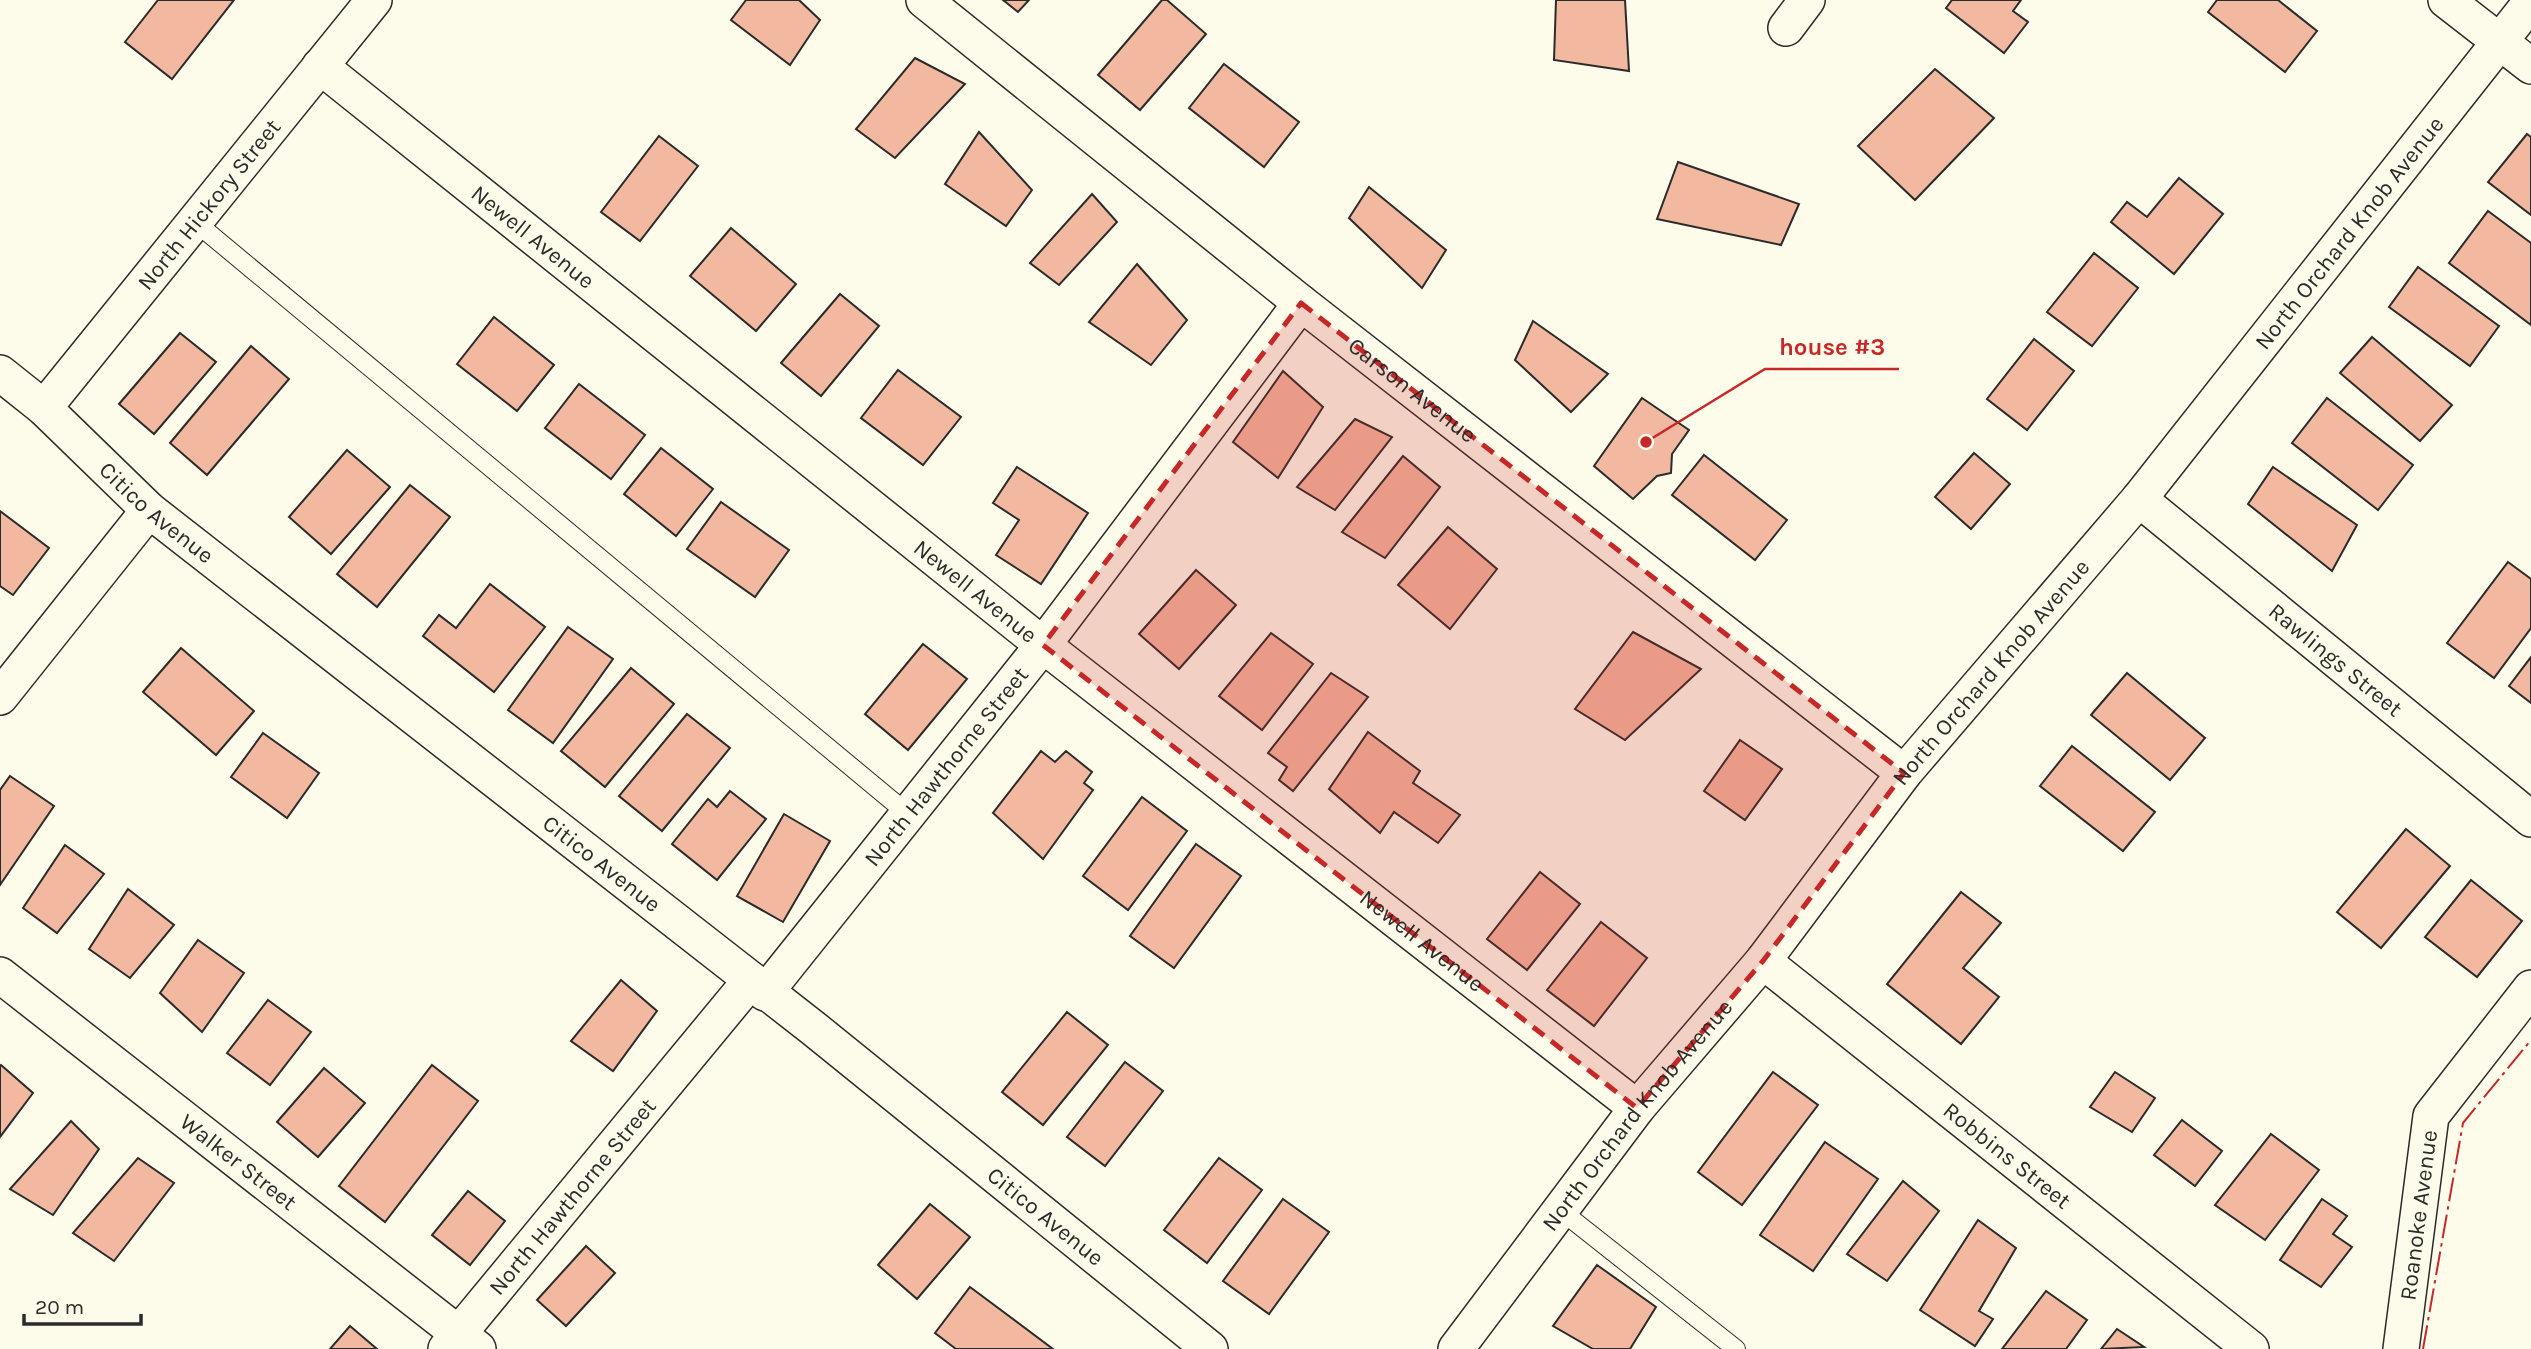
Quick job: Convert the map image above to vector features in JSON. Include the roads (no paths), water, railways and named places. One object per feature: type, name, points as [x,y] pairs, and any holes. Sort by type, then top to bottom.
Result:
[{"type":"street","name":"North Hickory Street","points":[[44,408],[374,0]]},
{"type":"street","name":"Carson Avenue","points":[[924,0],[1301,303],[1904,773]]},
{"type":"street","points":[[1786,28],[1807,0]]},
{"type":"street","points":[[2446,0],[2531,66]]},
{"type":"street","name":"North Orchard Knob Avenue","points":[[1456,1349],[1637,1108],[1763,961],[1904,773],[2139,499],[2531,2]]},
{"type":"street","name":"Newell Avenue","points":[[320,66],[1043,645],[1637,1108]]},
{"type":"street","name":"North Hawthorne Street","points":[[461,1344],[758,987],[908,814],[1043,645],[1301,303]]},
{"type":"street","name":"Citico Avenue","points":[[0,373],[44,408],[149,510],[758,987],[1210,1349]]},
{"type":"street","name":"Rawlings Street","points":[[2139,499],[2531,819]]},
{"type":"street","points":[[0,697],[149,510]]},
{"type":"street","name":"Robbins Street","points":[[1763,961],[2251,1349]]},
{"type":"street","name":"Walker Street","points":[[0,975],[461,1344]]},
{"type":"street","name":"Roanoke Avenue","points":[[2400,1349],[2431,1116],[2531,988]]},
{"type":"lane","points":[[194,221],[908,814]]},
{"type":"lane","points":[[1560,1210],[1736,1349]]},
{"type":"place","name":"house #3","points":[[1646,442]]}]
